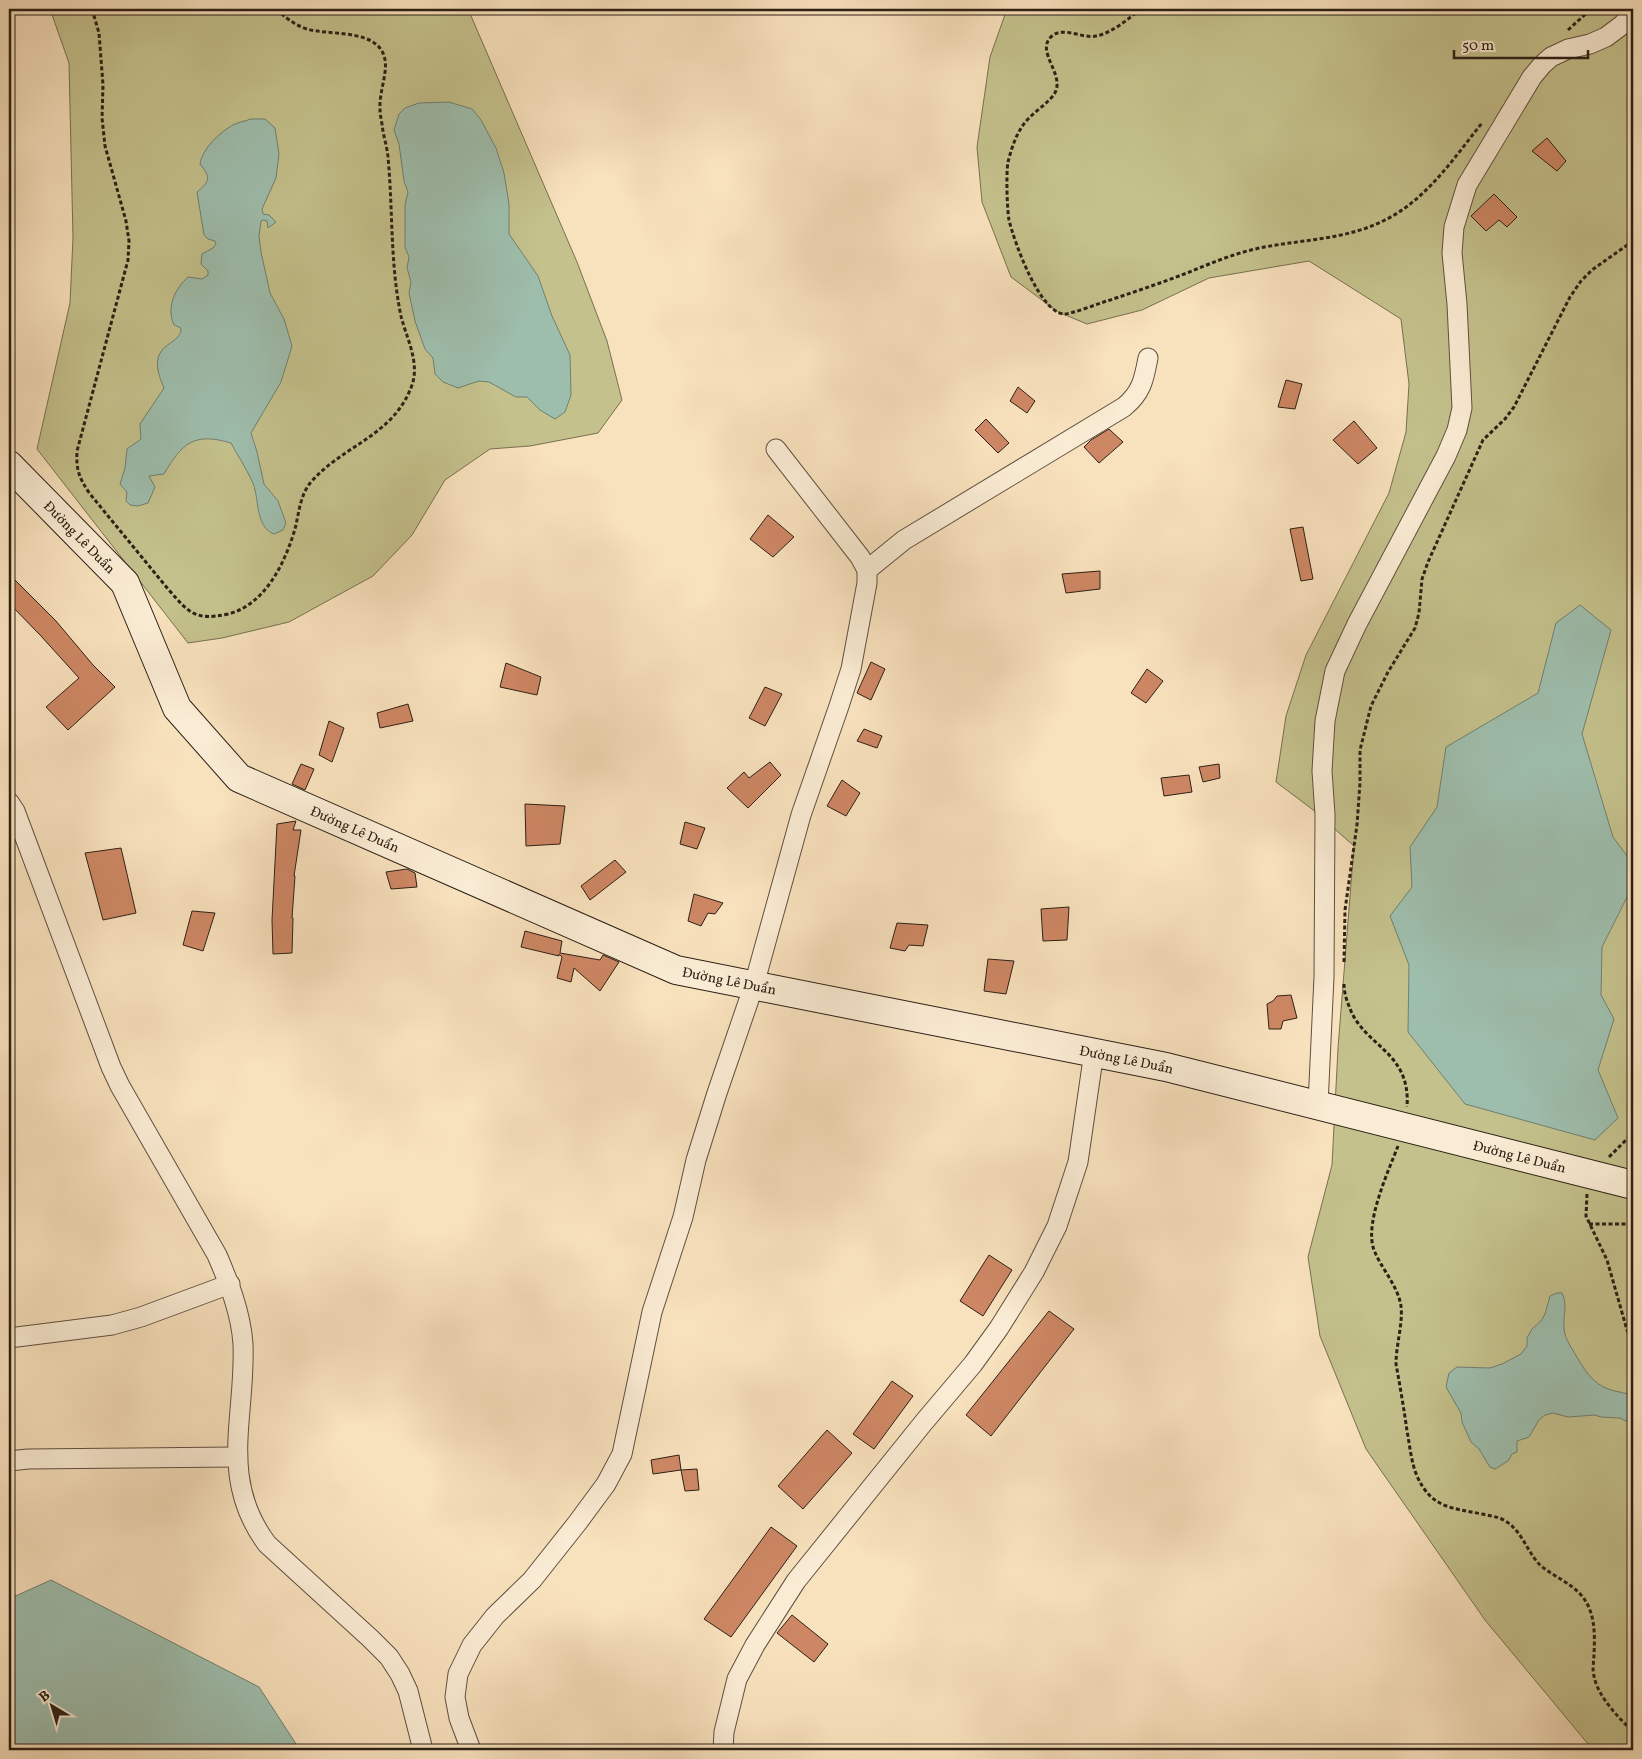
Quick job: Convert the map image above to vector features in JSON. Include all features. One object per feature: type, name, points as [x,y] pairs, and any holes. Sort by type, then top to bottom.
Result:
[{"type":"main road","name":"Đường Lê Duẩn","points":[[9,465],[125,583],[176,708],[239,778],[676,970],[1166,1067],[1633,1185]]},
{"type":"street","points":[[1318,1106],[1324,977],[1325,815],[1322,771],[1325,721],[1335,671],[1357,624],[1446,456],[1457,430],[1462,408],[1457,304],[1452,252],[1454,227],[1467,185],[1537,71],[1551,57],[1568,49],[1590,44],[1606,37],[1622,26],[1633,14]]},
{"type":"street","points":[[867,570],[904,540],[1124,406],[1137,395],[1142,385],[1148,358]]},
{"type":"street","points":[[471,1750],[459,1718],[455,1697],[458,1674],[472,1645],[495,1616],[544,1566],[606,1484],[622,1454],[652,1312],[683,1217],[696,1160],[754,985],[800,815],[851,669],[867,583],[867,570],[844,535],[776,449]]},
{"type":"street","points":[[9,802],[15,811],[111,1067],[217,1256],[230,1284],[238,1315],[243,1366],[236,1457],[246,1506],[256,1530],[267,1544],[371,1639],[388,1657],[400,1674],[408,1691],[423,1750]]},
{"type":"street","points":[[723,1750],[724,1732],[737,1679],[754,1645],[796,1582],[924,1422],[974,1364],[1034,1272],[1057,1226],[1078,1162],[1094,1052]]},
{"type":"street","points":[[9,1338],[112,1325],[141,1317],[230,1284]]},
{"type":"street","points":[[9,1461],[28,1459],[236,1457]]},
{"type":"path","points":[[92,9],[99,33],[103,85],[102,118],[104,146],[126,221],[129,241],[128,260],[77,451],[76,466],[80,479],[90,494],[181,604],[194,614],[212,618],[238,612],[259,597],[276,575],[294,531],[302,500],[309,485],[328,467],[376,433],[395,416],[413,383],[415,369],[402,317],[397,286],[388,155],[380,108],[386,72],[384,57],[380,48],[363,37],[307,29],[290,22],[276,9]]},
{"type":"path","points":[[1141,9],[1108,32],[1095,36],[1068,32],[1057,33],[1050,37],[1046,44],[1046,52],[1058,82],[1058,89],[1027,120],[1017,135],[1008,164],[1009,218],[1020,256],[1038,292],[1047,304],[1064,314],[1177,277],[1238,253],[1277,244],[1354,234],[1385,220],[1406,207],[1435,181],[1487,116]]},
{"type":"path","points":[[1564,34],[1591,9]]},
{"type":"path","points":[[1344,966],[1345,910],[1357,825],[1362,737],[1371,706],[1388,672],[1415,628],[1419,613],[1422,579],[1428,562],[1483,440],[1505,420],[1514,407],[1580,281],[1592,270],[1633,242]]},
{"type":"path","points":[[1344,976],[1349,1007],[1357,1021],[1385,1049],[1405,1079],[1407,1098],[1405,1128],[1380,1193],[1372,1226],[1372,1242],[1401,1306],[1396,1364],[1412,1459],[1418,1476],[1426,1491],[1437,1502],[1447,1508],[1494,1516],[1512,1525],[1520,1534],[1538,1563],[1582,1596],[1591,1613],[1594,1625],[1593,1675],[1597,1687],[1613,1711],[1633,1731]]},
{"type":"path","points":[[1633,1133],[1589,1174],[1586,1204],[1589,1224],[1607,1260],[1627,1330],[1633,1344]]},
{"type":"path","points":[[1589,1224],[1633,1224]]},
{"type":"shaded area","points":[[50,9],[468,9],[577,262],[607,341],[622,400],[598,433],[530,446],[490,449],[445,480],[412,535],[373,576],[289,622],[222,638],[188,643],[37,449],[70,303],[73,238],[69,63]]},
{"type":"shaded area","points":[[1007,9],[1633,9],[1633,1750],[1593,1750],[1485,1620],[1366,1449],[1320,1336],[1308,1257],[1332,1165],[1338,1048],[1354,846],[1312,809],[1276,782],[1286,716],[1306,655],[1389,493],[1406,432],[1409,384],[1401,319],[1309,261],[1209,278],[1142,310],[1087,324],[1058,312],[1011,277],[982,202],[977,147],[990,57]]},
{"type":"shaded area","points":[[449,102],[472,109],[481,120],[496,148],[504,173],[509,204],[509,234],[538,276],[552,316],[570,355],[571,395],[565,412],[555,419],[540,410],[527,397],[516,397],[489,382],[479,381],[458,388],[443,382],[435,374],[433,358],[425,349],[415,321],[409,293],[411,282],[407,268],[409,257],[405,247],[405,205],[408,192],[404,181],[399,144],[394,130],[399,114],[405,108],[419,103]]},
{"type":"shaded area","points":[[251,119],[265,119],[275,128],[279,154],[276,178],[262,209],[263,214],[269,215],[276,222],[268,228],[267,221],[261,221],[259,236],[270,293],[284,319],[292,346],[281,382],[251,433],[264,484],[278,501],[286,523],[283,530],[274,534],[263,525],[252,481],[231,443],[207,439],[190,443],[183,448],[164,474],[149,476],[155,487],[148,503],[138,506],[130,505],[126,501],[127,492],[120,484],[125,468],[127,449],[141,439],[140,424],[164,388],[158,372],[160,353],[180,334],[181,328],[174,325],[172,318],[171,305],[173,299],[179,287],[188,277],[202,279],[208,275],[208,271],[201,264],[202,254],[213,248],[216,244],[215,241],[208,239],[204,235],[197,192],[205,185],[208,179],[200,164],[201,158],[212,142],[228,128]]},
{"type":"shaded area","points":[[1580,605],[1611,630],[1582,734],[1613,837],[1633,864],[1633,885],[1602,947],[1601,995],[1614,1019],[1598,1070],[1618,1118],[1595,1140],[1465,1104],[1408,1032],[1409,965],[1390,916],[1412,887],[1410,847],[1437,807],[1446,747],[1538,693],[1556,623]]},
{"type":"shaded area","points":[[1562,1293],[1564,1297],[1564,1330],[1570,1346],[1584,1369],[1598,1384],[1633,1396],[1633,1425],[1620,1418],[1595,1415],[1568,1417],[1553,1413],[1545,1415],[1539,1420],[1529,1437],[1517,1441],[1517,1452],[1512,1454],[1508,1461],[1495,1469],[1490,1467],[1479,1449],[1471,1442],[1462,1422],[1461,1413],[1446,1387],[1449,1373],[1457,1367],[1490,1368],[1521,1354],[1527,1346],[1527,1338],[1532,1329],[1541,1321],[1545,1314],[1550,1296]]},
{"type":"shaded area","points":[[51,1580],[259,1687],[300,1750],[9,1750],[9,1599]]},
{"type":"building","points":[[1547,138],[1566,161],[1557,171],[1532,151]]},
{"type":"building","points":[[1494,194],[1517,217],[1507,227],[1499,220],[1486,231],[1471,216]]},
{"type":"building","points":[[1286,380],[1302,384],[1295,409],[1278,407]]},
{"type":"building","points":[[1018,387],[1035,401],[1027,413],[1010,401]]},
{"type":"building","points":[[986,419],[1009,443],[998,453],[975,430]]},
{"type":"building","points":[[1354,421],[1377,448],[1358,464],[1333,440]]},
{"type":"building","points":[[1109,429],[1123,442],[1099,463],[1084,447],[1091,440]]},
{"type":"building","points":[[768,515],[794,537],[773,557],[750,539]]},
{"type":"building","points":[[1303,527],[1313,579],[1301,581],[1290,529]]},
{"type":"building","points":[[1100,571],[1100,589],[1066,593],[1062,574]]},
{"type":"building","points":[[9,574],[56,621],[93,665],[115,687],[68,730],[46,707],[79,678],[9,603]]},
{"type":"building","points":[[871,662],[885,669],[871,700],[857,693]]},
{"type":"building","points":[[506,663],[541,677],[537,695],[500,687]]},
{"type":"building","points":[[1147,669],[1163,681],[1146,703],[1131,693]]},
{"type":"building","points":[[765,687],[782,694],[765,726],[749,718]]},
{"type":"building","points":[[408,704],[413,721],[380,728],[377,713]]},
{"type":"building","points":[[329,721],[344,728],[332,762],[319,755]]},
{"type":"building","points":[[864,729],[882,736],[877,748],[857,741]]},
{"type":"building","points":[[770,762],[781,775],[748,808],[727,788],[744,772],[749,778]]},
{"type":"building","points":[[301,764],[314,769],[305,790],[292,784]]},
{"type":"building","points":[[1219,764],[1220,778],[1203,782],[1199,767]]},
{"type":"building","points":[[1189,775],[1192,792],[1164,796],[1161,778]]},
{"type":"building","points":[[842,780],[860,793],[846,816],[827,806]]},
{"type":"building","points":[[525,804],[565,806],[560,844],[526,846]]},
{"type":"building","points":[[296,821],[293,830],[301,830],[294,876],[292,953],[273,954],[272,920],[277,824]]},
{"type":"building","points":[[685,822],[705,828],[697,849],[680,844]]},
{"type":"building","points":[[121,848],[136,913],[103,920],[85,853]]},
{"type":"building","points":[[615,860],[626,872],[590,900],[581,886]]},
{"type":"building","points":[[407,869],[415,873],[417,887],[391,889],[386,872]]},
{"type":"building","points":[[694,894],[723,903],[715,914],[708,913],[701,926],[688,921]]},
{"type":"building","points":[[1069,907],[1067,940],[1043,941],[1041,909]]},
{"type":"building","points":[[192,911],[215,913],[203,951],[183,945]]},
{"type":"building","points":[[897,923],[928,925],[923,946],[909,945],[905,951],[890,948]]},
{"type":"building","points":[[525,931],[562,941],[560,953],[600,960],[603,955],[619,962],[600,991],[574,968],[571,982],[557,978],[562,957],[559,954],[559,956],[521,947]]},
{"type":"building","points":[[988,959],[1014,961],[1006,994],[984,991]]},
{"type":"building","points":[[1291,995],[1297,1018],[1283,1021],[1281,1029],[1269,1029],[1267,1004],[1277,996]]},
{"type":"building","points":[[989,1255],[1012,1270],[983,1316],[960,1301]]},
{"type":"building","points":[[1049,1311],[1074,1329],[991,1436],[966,1415]]},
{"type":"building","points":[[892,1381],[913,1396],[874,1449],[853,1434]]},
{"type":"building","points":[[827,1430],[852,1453],[803,1509],[778,1486]]},
{"type":"building","points":[[679,1455],[681,1470],[653,1474],[651,1460]]},
{"type":"building","points":[[697,1469],[699,1490],[685,1491],[681,1470]]},
{"type":"building","points":[[771,1527],[797,1546],[731,1637],[704,1619]]},
{"type":"building","points":[[792,1615],[828,1644],[814,1662],[777,1633]]}]
